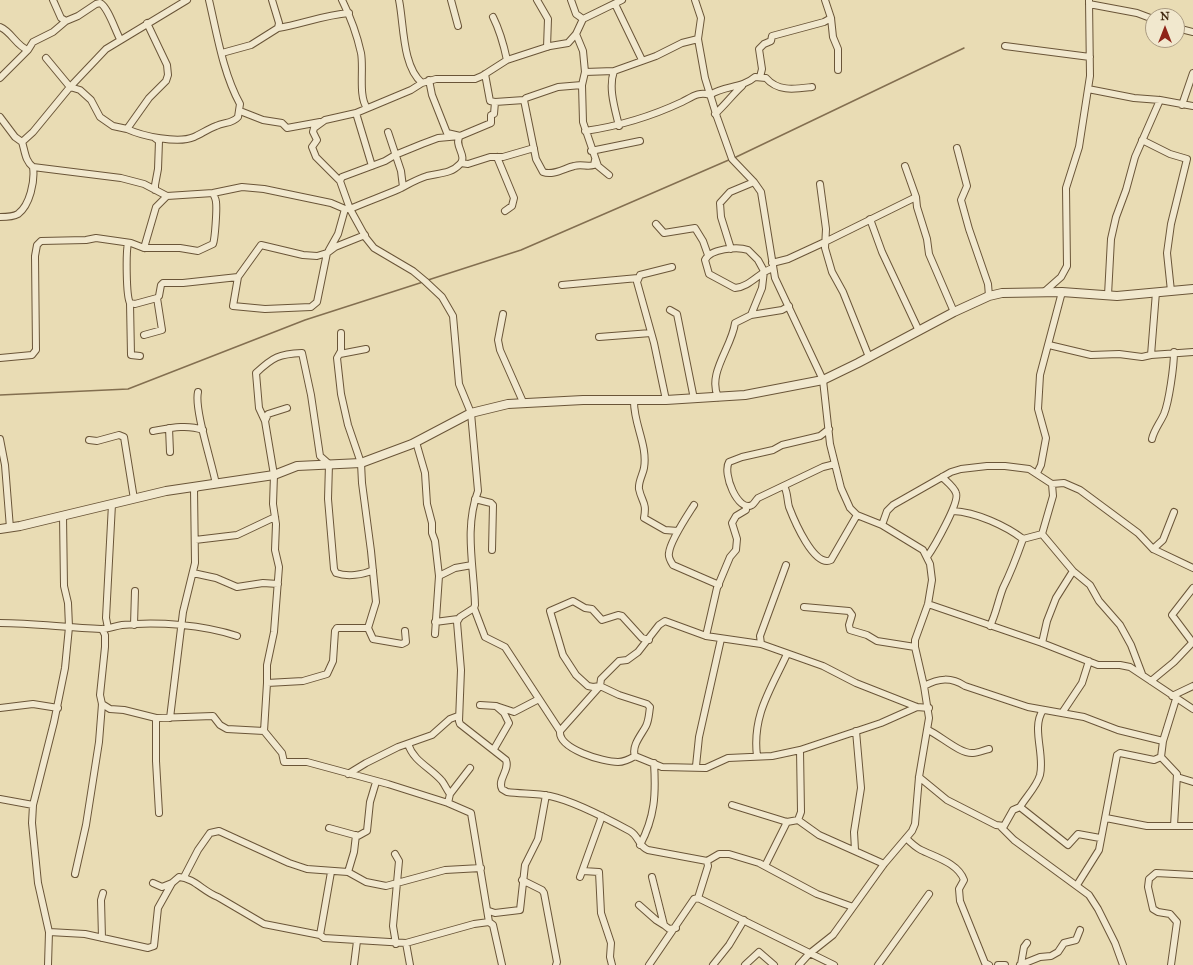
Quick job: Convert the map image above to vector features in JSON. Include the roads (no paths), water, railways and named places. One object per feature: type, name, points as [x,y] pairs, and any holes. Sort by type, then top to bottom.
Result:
[{"type":"street","points":[[53,0],[61,18],[66,21]]},
{"type":"street","points":[[172,0],[175,6]]},
{"type":"street","points":[[22,142],[33,132],[70,87],[106,49],[120,39],[187,0]]},
{"type":"street","points":[[46,58],[70,87],[80,90],[91,100],[93,107],[105,121],[155,138],[180,139],[196,137],[201,132],[214,126],[230,123],[236,120],[240,111],[240,104],[233,90],[222,53],[215,36],[209,0]]},
{"type":"street","points":[[272,0],[279,23],[278,28]]},
{"type":"street","points":[[342,0],[349,13],[361,52],[363,99],[367,108]]},
{"type":"street","points":[[398,0],[409,63],[417,78],[422,82]]},
{"type":"street","points":[[451,0],[458,26]]},
{"type":"street","points":[[537,0],[548,19],[547,47]]},
{"type":"street","points":[[571,0],[576,14],[583,20]]},
{"type":"street","points":[[240,111],[263,120],[282,124],[287,128],[356,113],[411,90],[422,82],[429,80],[468,80],[485,74],[507,60],[547,47],[568,43],[576,34],[583,20],[622,0]]},
{"type":"street","points":[[695,0],[701,18],[698,39],[710,95],[716,114],[732,159],[754,182],[764,201],[772,266],[823,380],[829,429],[841,488],[850,508],[857,514],[882,525],[923,550],[932,571],[928,604],[915,640],[915,647],[928,708],[928,730],[919,778],[915,824],[833,935],[809,954],[799,965]]},
{"type":"street","points":[[825,0],[831,18],[833,37],[838,49],[838,70]]},
{"type":"street","points":[[0,78],[28,50],[33,42],[54,32],[66,21],[78,16],[96,4],[104,2],[120,39]]},
{"type":"street","points":[[1044,292],[1061,277],[1067,266],[1066,188],[1079,146],[1088,89],[1090,57],[1089,2],[1145,16]]},
{"type":"street","points":[[615,4],[642,60]]},
{"type":"street","points":[[222,53],[251,45],[278,28],[295,25],[325,15],[349,13]]},
{"type":"street","points":[[493,17],[500,38],[504,44],[507,60]]},
{"type":"street","points":[[760,77],[762,69],[759,49],[764,44],[771,41],[772,36],[824,22],[831,18]]},
{"type":"street","points":[[127,129],[149,98],[166,81],[168,75],[167,65],[147,23]]},
{"type":"street","points":[[0,27],[9,32],[20,47],[28,50]]},
{"type":"street","points":[[576,34],[583,51],[585,72],[582,85],[583,122],[585,131],[591,151],[598,166],[609,175]]},
{"type":"street","points":[[585,72],[614,71],[663,53],[682,42],[698,39]]},
{"type":"street","points":[[1005,46],[1090,57]]},
{"type":"street","points":[[614,71],[612,84],[614,106],[619,126]]},
{"type":"street","points":[[1182,105],[1193,73]]},
{"type":"street","points":[[485,74],[490,101],[495,102],[524,100],[558,87],[582,85]]},
{"type":"street","points":[[716,114],[735,90],[742,87],[754,77],[766,78],[771,84],[779,88],[790,90],[812,87]]},
{"type":"street","points":[[429,80],[432,95],[447,133],[460,136]]},
{"type":"street","points":[[585,131],[619,126],[657,114],[700,93],[710,95],[719,89],[743,85]]},
{"type":"street","points":[[1088,89],[1134,98],[1160,100],[1193,106]]},
{"type":"street","points":[[524,100],[539,167],[547,174],[576,165],[594,165],[595,160]]},
{"type":"street","points":[[1108,295],[1111,240],[1116,217],[1142,140],[1155,115],[1160,100]]},
{"type":"street","points":[[340,181],[342,177],[385,161],[395,155],[438,138],[460,136],[491,123],[491,115],[494,114],[495,102]]},
{"type":"street","points":[[356,113],[372,166]]},
{"type":"street","points":[[0,117],[15,137],[22,142],[25,156],[33,168],[34,174],[31,191],[22,208],[14,215],[0,217]]},
{"type":"street","points":[[325,120],[314,128],[313,135],[316,140],[312,147],[316,157],[340,181],[348,209],[364,235],[374,248],[417,274],[448,306],[453,316],[455,328],[456,366],[459,384],[471,413],[478,491],[475,499],[471,534],[474,608],[485,637],[505,647],[560,731],[560,737],[567,746],[588,755],[609,761],[626,761],[636,756]]},
{"type":"street","points":[[388,132],[401,171],[403,187]]},
{"type":"street","points":[[33,168],[121,178],[144,184],[167,196],[213,193],[242,187],[264,189],[331,203],[348,209],[426,176],[440,175],[451,171],[461,163],[462,155],[458,146],[460,136]]},
{"type":"street","points":[[155,138],[159,141],[155,190]]},
{"type":"street","points":[[1142,140],[1170,154],[1187,159],[1171,224],[1167,253],[1171,291]]},
{"type":"street","points":[[591,151],[640,141]]},
{"type":"street","points":[[461,163],[468,164],[490,157],[503,157],[534,148]]},
{"type":"street","points":[[956,148],[968,186],[961,200],[969,229],[988,284],[989,296]]},
{"type":"street","points":[[497,157],[514,198],[512,206],[505,211]]},
{"type":"street","points":[[905,166],[916,196],[917,207],[928,239],[929,254],[954,312]]},
{"type":"street","points":[[731,249],[721,218],[720,203],[730,192],[754,182]]},
{"type":"street","points":[[820,184],[827,241],[825,248],[832,272],[844,292],[869,357]]},
{"type":"street","points":[[0,358],[32,355],[36,350],[35,256],[36,245],[41,241],[86,240],[96,238],[128,243],[144,248],[180,248],[198,251],[213,244],[216,237],[214,229],[216,202],[213,193]]},
{"type":"street","points":[[144,248],[156,207],[167,196]]},
{"type":"street","points":[[751,315],[762,288],[764,271],[751,252],[745,249],[731,249],[708,255],[705,260],[709,274],[735,288],[747,284],[764,271],[772,266],[827,241],[916,196]]},
{"type":"street","points":[[348,209],[338,234],[328,253],[317,302],[311,307],[265,309],[234,307],[233,304],[238,277],[261,245],[303,255],[317,256],[328,253],[335,247],[364,235]]},
{"type":"street","points":[[870,219],[882,252],[919,331]]},
{"type":"street","points":[[656,224],[664,233],[695,228],[703,241],[708,255]]},
{"type":"street","points":[[128,243],[126,265],[128,298],[130,303],[131,355],[140,356]]},
{"type":"street","points":[[562,285],[638,278],[640,275],[648,272],[672,267]]},
{"type":"street","points":[[144,334],[162,330],[157,298],[163,283],[183,283],[238,277]]},
{"type":"street","points":[[638,278],[638,294],[651,334],[666,400]]},
{"type":"street","points":[[0,529],[63,516],[166,491],[274,475],[297,466],[361,464],[416,442],[471,413],[508,404],[522,402],[694,399],[745,395],[823,380],[954,312],[989,296],[1002,293],[1062,292],[1108,295],[1193,289]]},
{"type":"street","points":[[1037,473],[1041,465],[1046,438],[1038,409],[1040,375],[1062,292]]},
{"type":"street","points":[[1151,355],[1156,292]]},
{"type":"street","points":[[130,303],[135,304],[157,298]]},
{"type":"street","points":[[718,397],[714,389],[715,379],[729,344],[735,323],[751,315],[782,310],[789,306]]},
{"type":"street","points":[[670,310],[677,314],[679,321],[694,399]]},
{"type":"street","points":[[503,314],[498,340],[500,350],[522,402]]},
{"type":"street","points":[[341,333],[340,354],[337,358],[341,394],[348,425],[361,464],[376,602],[368,628],[373,639],[402,644],[406,642],[405,631]]},
{"type":"street","points":[[599,337],[651,334]]},
{"type":"street","points":[[1049,345],[1091,356],[1119,354],[1142,356],[1174,352],[1193,352]]},
{"type":"street","points":[[340,354],[366,349]]},
{"type":"street","points":[[1152,439],[1155,429],[1164,413],[1172,373],[1174,352]]},
{"type":"street","points":[[329,464],[320,456],[311,395],[302,353],[283,354],[268,361],[256,373],[258,408],[265,421],[274,475],[273,504],[275,517],[275,550],[279,567],[267,683],[264,731],[282,753],[284,762],[307,762],[448,803],[470,813],[477,855],[481,868],[483,892],[489,911],[489,922],[492,925],[502,965]]},
{"type":"street","points":[[198,392],[197,401],[216,484]]},
{"type":"street","points":[[634,400],[633,412],[642,445],[644,462],[639,487],[646,511],[644,518],[665,530],[678,532]]},
{"type":"street","points":[[265,421],[268,414],[288,408]]},
{"type":"street","points":[[153,431],[169,428],[195,427],[203,430]]},
{"type":"street","points":[[169,428],[170,452]]},
{"type":"street","points":[[829,429],[820,436],[782,445],[773,450],[742,456],[730,462],[726,474],[742,505],[746,506],[751,505],[758,498],[823,467],[835,464]]},
{"type":"street","points":[[89,440],[97,441],[120,435],[124,437],[134,499]]},
{"type":"street","points":[[0,439],[5,465],[10,528]]},
{"type":"street","points":[[416,442],[425,473],[427,504],[432,524],[432,533],[435,542],[440,576],[435,634]]},
{"type":"street","points":[[329,464],[328,499],[334,569],[336,573],[341,575],[367,574],[373,570]]},
{"type":"street","points":[[882,525],[887,511],[892,505],[942,477],[961,469],[987,466],[1029,469],[1052,484],[1064,483],[1080,490],[1138,533],[1153,549],[1193,568]]},
{"type":"street","points":[[927,557],[953,511],[957,496],[956,491],[942,477]]},
{"type":"street","points":[[1042,534],[1053,496],[1052,484]]},
{"type":"street","points":[[170,718],[181,626],[193,573],[195,540],[193,496],[194,489],[200,486]]},
{"type":"street","points":[[784,486],[788,493],[789,506],[806,544],[822,561],[827,562],[831,560],[857,514]]},
{"type":"street","points":[[475,499],[491,503],[493,505],[492,550]]},
{"type":"street","points":[[75,874],[94,778],[102,704],[100,695],[110,584],[112,504]]},
{"type":"street","points":[[694,505],[678,532],[669,553],[673,565],[719,585]]},
{"type":"street","points":[[706,636],[719,585],[730,557],[736,550],[737,539],[732,523],[736,516],[746,510],[746,506]]},
{"type":"street","points":[[953,511],[978,516],[1009,529],[1023,540]]},
{"type":"street","points":[[1153,549],[1163,540],[1174,512]]},
{"type":"street","points":[[48,965],[49,932],[35,863],[32,823],[33,805],[58,708],[65,668],[69,627],[68,603],[64,586],[63,570],[63,516]]},
{"type":"street","points":[[195,540],[237,535],[251,530],[275,517]]},
{"type":"street","points":[[1023,540],[1042,534]]},
{"type":"street","points":[[1042,534],[1073,571],[1090,585],[1099,601],[1120,625],[1131,645],[1142,674]]},
{"type":"street","points":[[990,626],[996,614],[1003,588],[1012,571],[1023,540]]},
{"type":"street","points":[[440,576],[455,568],[472,565]]},
{"type":"street","points":[[761,644],[760,636],[786,565]]},
{"type":"street","points":[[1042,643],[1047,621],[1056,598],[1073,571]]},
{"type":"street","points":[[193,573],[216,578],[238,587],[263,583],[278,584]]},
{"type":"street","points":[[1151,680],[1174,662],[1193,642],[1172,615],[1193,588]]},
{"type":"street","points":[[134,625],[135,591]]},
{"type":"street","points":[[649,640],[642,638],[620,615],[602,620],[592,608],[585,608],[572,601],[552,608],[550,611],[550,615],[556,626],[563,655],[576,675],[588,686],[600,686],[619,695],[647,704],[650,707],[646,725],[636,742],[634,752],[636,756],[662,767],[696,766],[706,768],[728,758],[772,756],[800,750],[881,723],[917,707]]},
{"type":"street","points":[[928,604],[1042,643],[1098,665],[1120,665],[1130,667],[1193,709]]},
{"type":"street","points":[[804,607],[848,611],[852,615],[849,625],[850,630],[867,635],[877,641],[915,647]]},
{"type":"street","points":[[435,622],[458,619],[474,608]]},
{"type":"street","points":[[458,619],[457,634],[460,644],[461,670],[458,716],[460,724],[494,749],[506,760],[508,764],[501,782],[502,789],[507,792],[546,796],[602,816],[636,835],[640,845],[648,850],[707,861],[719,854],[729,854],[765,866],[817,894],[853,907]]},
{"type":"street","points":[[560,731],[600,686],[601,679],[619,662],[627,660],[638,652],[649,640],[659,625],[665,621],[706,636],[761,644],[823,666],[856,684],[917,707],[928,708]]},
{"type":"street","points":[[0,623],[105,629],[122,625],[181,626],[211,629],[237,636]]},
{"type":"street","points":[[267,683],[303,681],[327,674],[333,661],[335,631],[337,628],[368,628]]},
{"type":"street","points":[[696,766],[699,737],[721,639]]},
{"type":"street","points":[[757,756],[756,727],[765,699],[787,654]]},
{"type":"street","points":[[1062,713],[1079,689],[1089,661]]},
{"type":"street","points":[[924,686],[933,681],[948,678],[1028,707],[1084,717],[1118,730],[1164,741]]},
{"type":"street","points":[[1161,757],[1174,697],[1193,686]]},
{"type":"street","points":[[480,705],[496,706],[514,712],[539,698]]},
{"type":"street","points":[[0,708],[33,704],[58,708]]},
{"type":"street","points":[[102,704],[110,709],[124,710],[156,718],[213,716],[220,725],[226,729],[264,731]]},
{"type":"street","points":[[494,749],[509,723],[504,713],[496,706]]},
{"type":"street","points":[[1001,827],[1004,826],[1013,810],[1020,807],[1039,776],[1042,755],[1039,724],[1043,710]]},
{"type":"street","points":[[348,774],[366,763],[432,735],[450,719],[458,716]]},
{"type":"street","points":[[156,718],[156,761],[159,813]]},
{"type":"street","points":[[928,730],[963,751],[973,753],[989,749]]},
{"type":"street","points":[[855,850],[854,832],[861,788],[856,731]]},
{"type":"street","points":[[408,744],[411,753],[420,763],[441,780],[450,794]]},
{"type":"street","points":[[798,820],[801,812],[800,750]]},
{"type":"street","points":[[1077,885],[1097,856],[1100,838],[1106,818],[1118,753],[1154,760],[1161,757]]},
{"type":"street","points":[[1161,757],[1174,769],[1177,777],[1174,826]]},
{"type":"street","points":[[640,845],[647,831],[656,793],[654,764]]},
{"type":"street","points":[[448,803],[450,794],[470,768]]},
{"type":"street","points":[[1177,777],[1193,782]]},
{"type":"street","points":[[919,778],[947,800],[970,813],[1001,827],[1014,840],[1089,895],[1098,909],[1115,943],[1123,965]]},
{"type":"street","points":[[329,828],[358,836],[367,831],[370,802],[376,782]]},
{"type":"street","points":[[489,911],[494,913],[520,910],[522,880],[525,864],[538,839],[546,796]]},
{"type":"street","points":[[0,799],[33,805]]},
{"type":"street","points":[[732,805],[787,822],[798,820],[819,835],[884,864]]},
{"type":"street","points":[[1020,807],[1068,845],[1078,834],[1100,838]]},
{"type":"street","points":[[580,877],[602,816]]},
{"type":"street","points":[[1106,818],[1147,826],[1193,826]]},
{"type":"street","points":[[765,866],[787,822]]},
{"type":"street","points":[[184,877],[198,850],[210,833],[219,831],[289,863],[308,869],[331,872],[348,872],[366,882],[386,886],[445,870],[481,868]]},
{"type":"street","points":[[348,872],[354,852],[356,835]]},
{"type":"street","points":[[906,838],[920,849],[947,862],[963,875],[964,880],[959,889],[960,901],[985,963],[990,965]]},
{"type":"street","points":[[395,854],[399,861],[393,926],[396,944]]},
{"type":"street","points":[[649,965],[676,928],[694,899],[698,898],[708,866],[707,861]]},
{"type":"street","points":[[582,871],[598,872],[601,913],[611,943],[610,957],[612,965]]},
{"type":"street","points":[[320,935],[331,872]]},
{"type":"street","points":[[1171,965],[1177,922],[1170,914],[1158,912],[1153,909],[1148,886],[1149,879],[1156,873],[1193,875]]},
{"type":"street","points":[[652,876],[664,925]]},
{"type":"street","points":[[49,932],[85,934],[148,948],[154,946],[158,908],[172,883],[179,877],[184,877],[209,894],[218,897],[264,924],[320,935],[324,938],[396,944],[406,943],[474,924],[489,922]]},
{"type":"street","points":[[522,880],[542,890],[544,893],[557,962],[556,965]]},
{"type":"street","points":[[153,883],[162,886],[172,883]]},
{"type":"street","points":[[102,938],[101,900],[103,893]]},
{"type":"street","points":[[878,965],[929,894]]},
{"type":"street","points":[[698,898],[834,965]]},
{"type":"street","points":[[639,905],[669,929],[676,928]]},
{"type":"street","points":[[713,965],[729,945],[744,920]]},
{"type":"street","points":[[1020,965],[1058,952],[1064,943],[1076,940],[1080,930]]},
{"type":"street","points":[[354,965],[357,941]]},
{"type":"street","points":[[406,943],[410,965]]},
{"type":"street","points":[[1020,965],[1024,947],[1027,943]]},
{"type":"street","points":[[745,965],[759,952],[774,965]]},
{"type":"street","points":[[998,965],[1005,965]]},
{"type":"waterway","points":[[734,158],[964,48]]},
{"type":"waterway","points":[[428,280],[521,250],[731,159]]},
{"type":"waterway","points":[[0,395],[128,389],[305,320],[423,282]]}]
